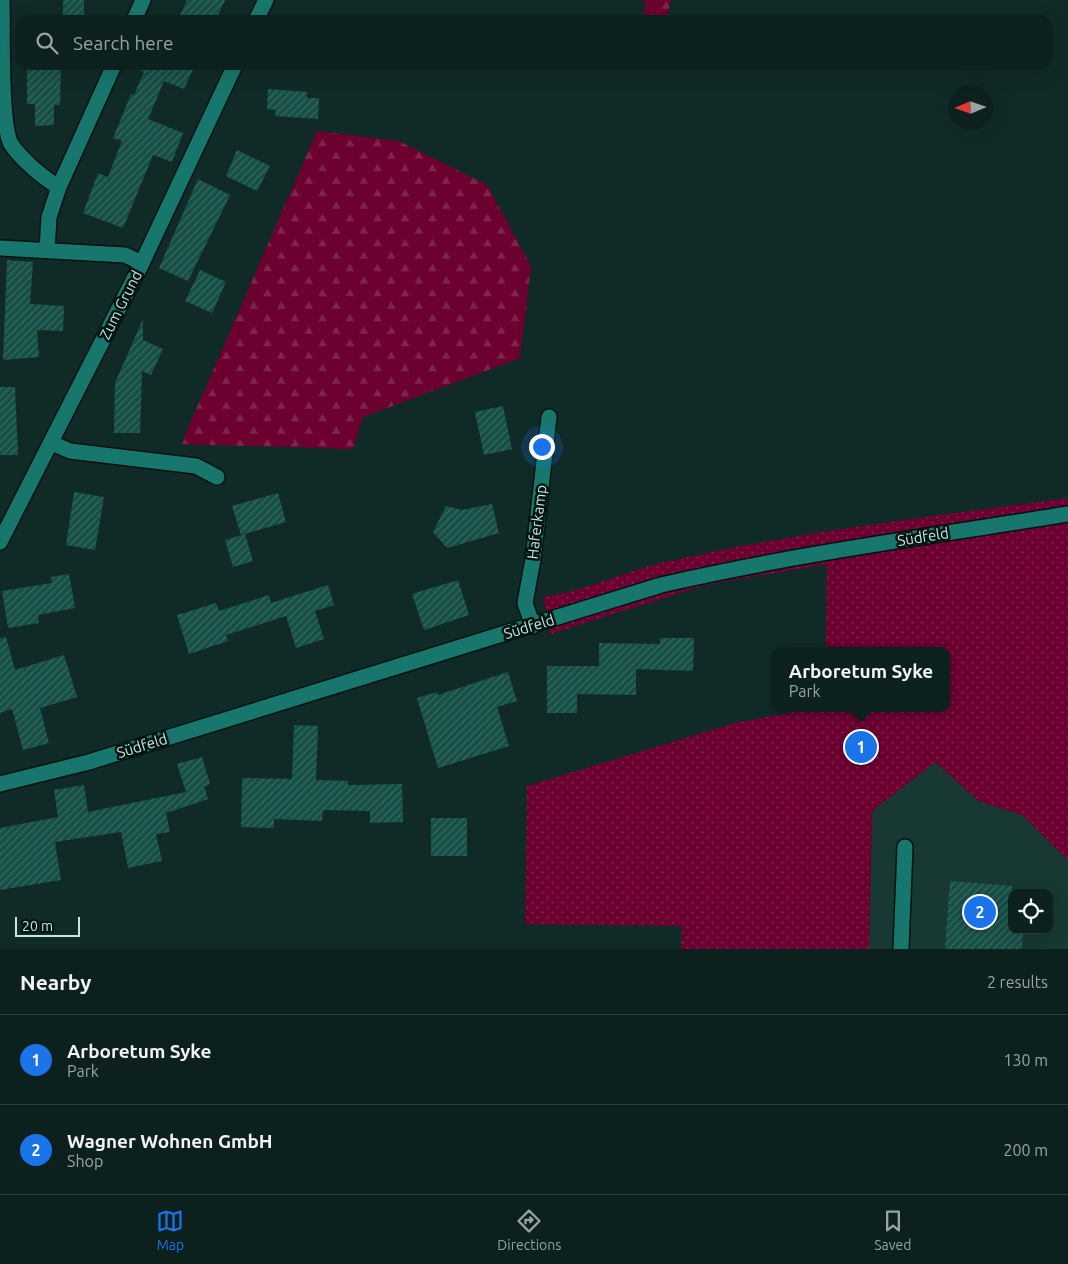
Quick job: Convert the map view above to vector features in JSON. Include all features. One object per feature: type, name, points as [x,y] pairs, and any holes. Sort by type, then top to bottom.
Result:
[{"type":"street","points":[[2,0],[3,118],[10,143],[48,181],[59,187]]},
{"type":"street","points":[[136,15],[143,0]]},
{"type":"street","points":[[258,15],[266,0]]},
{"type":"street","points":[[47,250],[49,217],[59,187],[112,70]]},
{"type":"street","name":"Zum Grund","points":[[0,542],[142,263],[233,70]]},
{"type":"street","points":[[0,248],[125,254],[142,263]]},
{"type":"street","name":"Haferkamp","points":[[533,626],[525,603],[533,559],[549,417]]},
{"type":"street","points":[[52,443],[70,452],[196,466],[217,477]]},
{"type":"street","name":"Südfeld","points":[[0,784],[89,762],[661,585],[712,573],[1068,514]]},
{"type":"street","points":[[901,949],[905,846]]},
{"type":"shaded area","points":[[935,762],[979,801],[1022,815],[1068,860],[1068,949],[869,949],[872,811]]},
{"type":"green space","points":[[645,0],[671,0],[667,15],[644,15]]},
{"type":"green space","points":[[317,131],[399,141],[487,185],[531,266],[520,358],[363,417],[353,449],[181,444]]},
{"type":"green space","points":[[1068,498],[1068,860],[1022,815],[979,801],[935,762],[872,811],[869,949],[681,949],[682,926],[525,924],[527,786],[738,722],[794,712],[950,712],[950,647],[826,647],[827,564],[705,585],[550,634],[543,597],[575,590],[654,565],[719,550],[869,525]]},
{"type":"building","points":[[63,0],[84,0],[84,15],[63,15]]},
{"type":"building","points":[[187,0],[225,0],[218,15],[180,15]]},
{"type":"building","points":[[27,70],[61,70],[60,105],[54,105],[54,125],[35,126],[35,104],[27,104]]},
{"type":"building","points":[[139,70],[193,70],[184,89],[164,81],[148,119],[183,133],[172,162],[153,155],[123,228],[83,213],[98,173],[108,177],[122,141],[113,138],[131,94],[134,95],[144,72]]},
{"type":"building","points":[[268,89],[307,92],[307,98],[319,98],[318,119],[275,116],[276,110],[267,109]]},
{"type":"building","points":[[237,150],[270,166],[257,191],[226,176]]},
{"type":"building","points":[[198,179],[230,195],[188,281],[159,268]]},
{"type":"building","points":[[7,260],[33,262],[30,304],[64,306],[63,331],[37,330],[39,357],[3,360]]},
{"type":"building","points":[[200,270],[226,282],[212,313],[185,301]]},
{"type":"building","points":[[143,319],[143,340],[163,349],[151,375],[142,371],[140,433],[114,433],[115,383]]},
{"type":"building","points":[[0,387],[15,387],[18,455],[0,455]]},
{"type":"building","points":[[503,406],[512,449],[484,455],[475,412]]},
{"type":"building","points":[[74,492],[104,497],[95,550],[66,545]]},
{"type":"building","points":[[278,493],[286,522],[241,535],[232,506]]},
{"type":"building","points":[[492,504],[499,533],[447,548],[433,532],[446,506],[462,510]]},
{"type":"building","points":[[245,534],[253,561],[233,567],[225,540]]},
{"type":"building","points":[[69,574],[75,608],[38,615],[39,623],[8,628],[2,591],[52,583],[51,577]]},
{"type":"building","points":[[458,580],[469,615],[424,630],[412,594]]},
{"type":"building","points":[[328,585],[334,605],[315,611],[324,639],[296,648],[286,616],[226,635],[228,641],[189,654],[177,615],[216,603],[219,611],[269,595],[271,603]]},
{"type":"building","points":[[6,637],[15,670],[64,655],[77,697],[40,708],[49,743],[23,750],[12,709],[0,713],[0,638]]},
{"type":"building","points":[[660,638],[694,638],[693,671],[636,669],[636,695],[577,694],[577,713],[547,713],[547,666],[599,666],[599,643],[660,644]]},
{"type":"building","points":[[508,672],[517,701],[497,707],[509,746],[438,768],[417,698],[437,692],[438,695]]},
{"type":"building","points":[[294,725],[318,726],[316,780],[348,781],[348,785],[402,784],[403,822],[370,823],[370,811],[323,810],[322,821],[274,819],[274,828],[241,827],[242,778],[292,779]]},
{"type":"building","points":[[202,757],[210,784],[203,787],[208,799],[166,813],[170,832],[156,834],[162,861],[128,868],[121,832],[55,842],[61,880],[0,890],[0,828],[58,817],[54,790],[84,785],[88,812],[186,792],[177,764]]},
{"type":"building","points":[[431,818],[467,818],[467,856],[431,856]]},
{"type":"building","points":[[950,881],[1012,886],[1012,889],[1008,889],[1008,934],[1023,934],[1022,949],[945,949]]},
{"type":"place","name":"Arboretum Syke","points":[[861,747]]},
{"type":"place","name":"Wagner Wohnen GmbH","points":[[980,912]]}]
